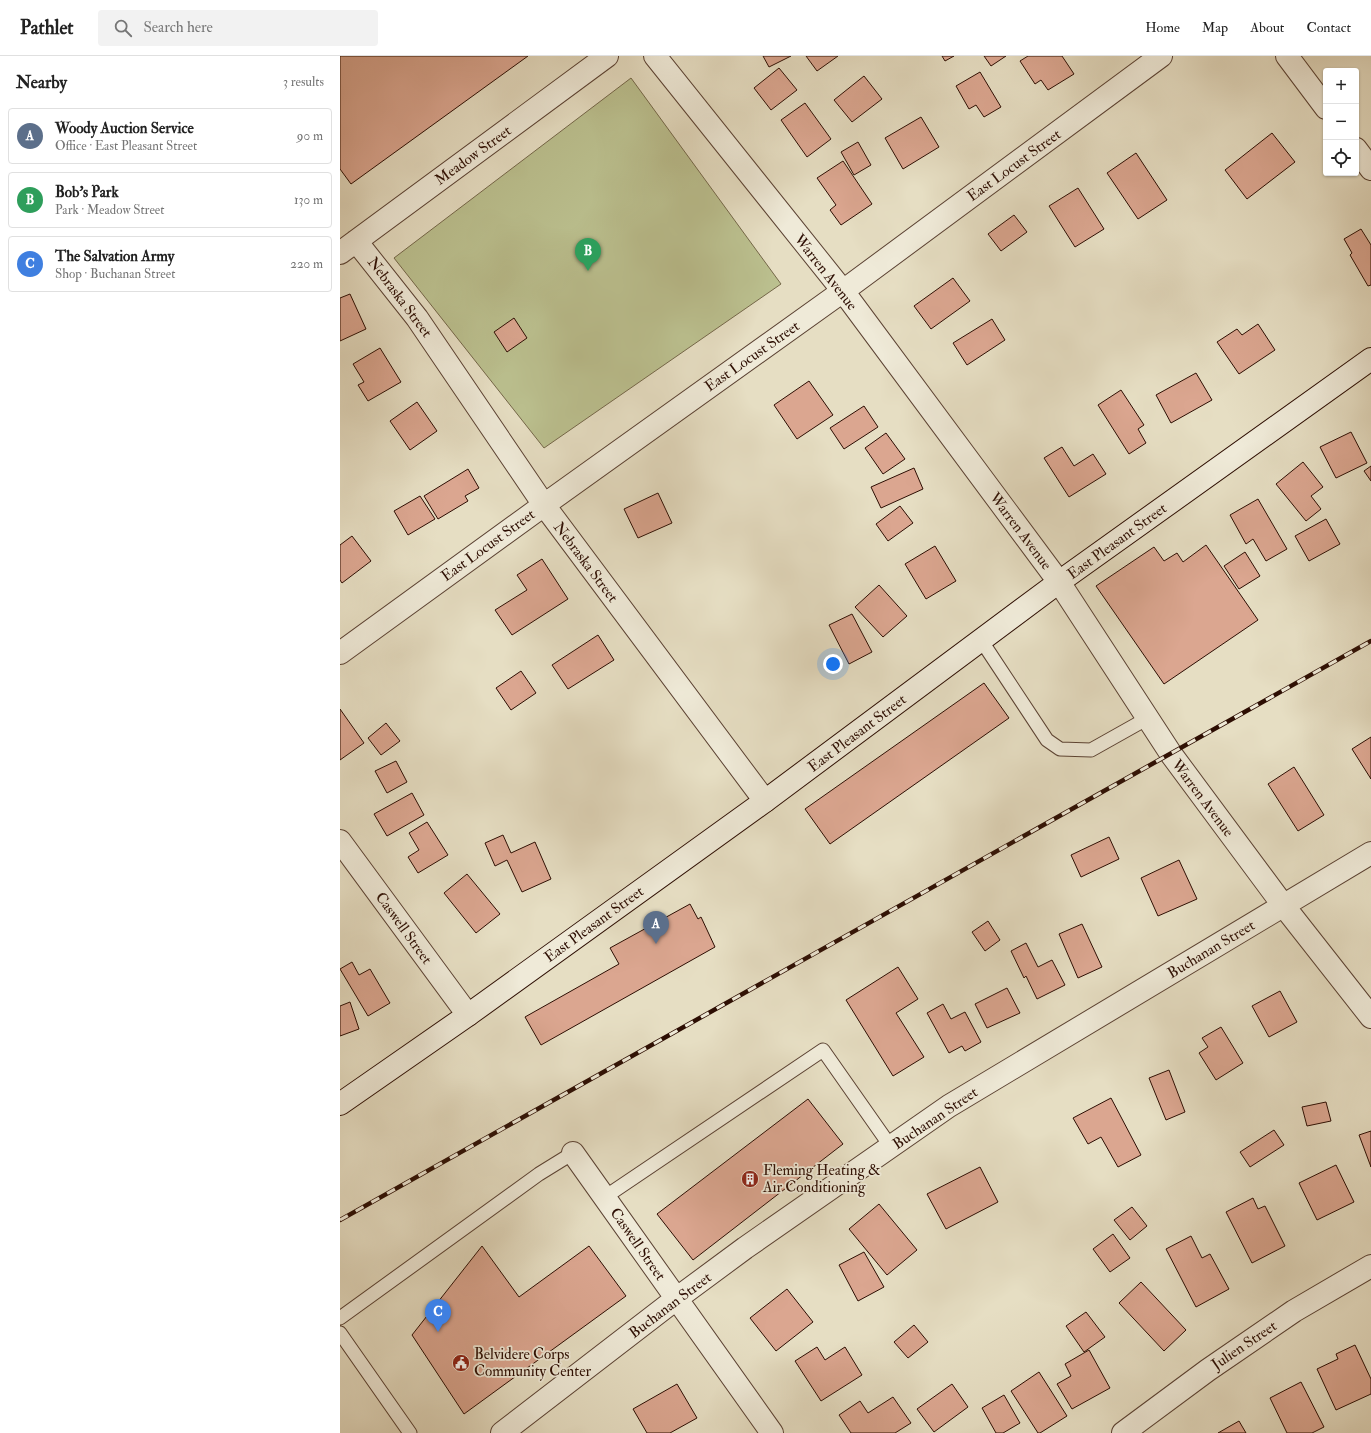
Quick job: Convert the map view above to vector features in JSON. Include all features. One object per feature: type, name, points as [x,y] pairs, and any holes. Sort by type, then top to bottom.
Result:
[{"type":"street","name":"Meadow Street","points":[[348,247],[607,56]]},
{"type":"street","name":"Warren Avenue","points":[[655,56],[843,291],[1059,582],[1171,754],[1283,905],[1371,1017]]},
{"type":"street","name":"East Locust Street","points":[[340,653],[843,291],[1161,56]]},
{"type":"street","points":[[1287,56],[1323,104]]},
{"type":"street","points":[[1359,153],[1371,169]]},
{"type":"street","name":"Nebraska Street","points":[[348,247],[417,318],[544,505],[765,801]]},
{"type":"street","name":"East Pleasant Street","points":[[340,1104],[468,1015],[765,801],[1059,582],[1371,359]]},
{"type":"street","name":"Caswell Street","points":[[340,841],[468,1015]]},
{"type":"street","name":"Buchanan Street","points":[[502,1433],[676,1299],[745,1248],[949,1106],[1371,853]]},
{"type":"street","name":"Caswell Street","points":[[574,1153],[772,1433]]},
{"type":"street","name":"Julien Street","points":[[1123,1433],[1208,1370],[1294,1311],[1371,1266]]},
{"type":"lane","points":[[981,640],[1046,740],[1060,749],[1091,750],[1148,718]]},
{"type":"lane","points":[[605,1197],[823,1050],[891,1147]]},
{"type":"lane","points":[[340,1318],[539,1174],[574,1153]]},
{"type":"lane","points":[[340,1333],[410,1433]]},
{"type":"green space","points":[[631,78],[781,284],[544,448],[394,258]]},
{"type":"building","points":[[340,56],[528,56],[351,184],[340,169]]},
{"type":"building","points":[[763,56],[791,56],[769,67]]},
{"type":"building","points":[[806,56],[838,56],[817,71]]},
{"type":"building","points":[[942,56],[954,56],[945,61]]},
{"type":"building","points":[[984,56],[1006,56],[991,66]]},
{"type":"building","points":[[1028,56],[1062,56],[1074,74],[1048,90],[1041,80],[1035,84],[1020,61]]},
{"type":"building","points":[[779,68],[797,90],[771,110],[754,88]]},
{"type":"building","points":[[980,72],[1001,107],[984,117],[976,105],[969,109],[956,86]]},
{"type":"building","points":[[864,76],[882,99],[852,122],[834,100]]},
{"type":"building","points":[[805,103],[831,139],[807,157],[781,120]]},
{"type":"building","points":[[921,117],[939,147],[903,169],[885,138]]},
{"type":"building","points":[[1272,133],[1295,162],[1247,199],[1225,170]]},
{"type":"building","points":[[858,142],[871,165],[854,175],[841,152]]},
{"type":"building","points":[[1136,153],[1167,200],[1138,219],[1107,173]]},
{"type":"building","points":[[843,161],[872,204],[841,225],[830,210],[836,205],[817,178]]},
{"type":"building","points":[[1078,188],[1104,229],[1075,247],[1049,206]]},
{"type":"building","points":[[1014,215],[1027,232],[1001,251],[988,234]]},
{"type":"building","points":[[1361,229],[1371,245],[1371,285],[1368,286],[1350,255],[1352,253],[1344,239]]},
{"type":"building","points":[[953,278],[970,301],[931,329],[914,306]]},
{"type":"building","points":[[350,294],[366,329],[340,341],[340,298]]},
{"type":"building","points":[[514,318],[527,338],[507,352],[494,332]]},
{"type":"building","points":[[992,319],[1005,340],[967,365],[953,343]]},
{"type":"building","points":[[1258,324],[1275,350],[1239,374],[1217,342],[1237,329],[1242,335]]},
{"type":"building","points":[[380,348],[401,382],[368,401],[358,385],[364,382],[353,364]]},
{"type":"building","points":[[1196,373],[1212,400],[1171,423],[1156,395]]},
{"type":"building","points":[[809,381],[833,415],[797,439],[774,405]]},
{"type":"building","points":[[1121,390],[1144,425],[1138,429],[1146,443],[1129,454],[1098,405]]},
{"type":"building","points":[[417,402],[437,431],[410,450],[390,421]]},
{"type":"building","points":[[864,406],[878,427],[844,449],[830,428]]},
{"type":"building","points":[[1351,432],[1367,463],[1336,478],[1320,447]]},
{"type":"building","points":[[886,433],[905,459],[883,474],[865,448]]},
{"type":"building","points":[[1062,447],[1074,466],[1093,454],[1106,474],[1069,497],[1044,458]]},
{"type":"building","points":[[1303,462],[1323,487],[1311,496],[1321,509],[1306,521],[1276,484]]},
{"type":"building","points":[[1371,466],[1371,481],[1364,471]]},
{"type":"building","points":[[914,468],[923,489],[881,508],[871,487]]},
{"type":"building","points":[[468,469],[479,488],[465,496],[468,501],[438,519],[424,496]]},
{"type":"building","points":[[658,493],[672,523],[638,538],[624,509]]},
{"type":"building","points":[[420,496],[435,519],[408,535],[394,511]]},
{"type":"building","points":[[1258,499],[1287,549],[1266,561],[1253,539],[1246,544],[1230,515]]},
{"type":"building","points":[[900,506],[913,523],[888,541],[876,524]]},
{"type":"building","points":[[1326,519],[1340,544],[1309,561],[1295,536]]},
{"type":"building","points":[[352,536],[371,561],[342,583],[340,580],[340,545]]},
{"type":"building","points":[[1206,545],[1258,620],[1164,684],[1096,586],[1154,547],[1164,561],[1177,553],[1183,562]]},
{"type":"building","points":[[935,546],[956,581],[926,599],[905,564]]},
{"type":"building","points":[[1245,552],[1260,576],[1239,589],[1224,566]]},
{"type":"building","points":[[542,559],[568,599],[512,635],[495,610],[527,590],[517,575]]},
{"type":"building","points":[[879,585],[907,616],[883,637],[855,607]]},
{"type":"building","points":[[852,614],[872,652],[849,664],[829,625]]},
{"type":"building","points":[[598,635],[614,660],[568,689],[552,665]]},
{"type":"building","points":[[521,671],[536,693],[511,710],[496,688]]},
{"type":"building","points":[[984,683],[1009,718],[830,844],[805,809]]},
{"type":"building","points":[[340,709],[364,743],[340,760]]},
{"type":"building","points":[[386,723],[400,741],[381,755],[368,738]]},
{"type":"building","points":[[1371,737],[1371,779],[1352,749]]},
{"type":"building","points":[[396,761],[407,782],[387,793],[375,771]]},
{"type":"building","points":[[1294,767],[1324,815],[1298,831],[1268,784]]},
{"type":"building","points":[[412,793],[424,815],[387,836],[374,814]]},
{"type":"building","points":[[427,822],[448,855],[418,873],[408,857],[419,850],[409,833]]},
{"type":"building","points":[[503,835],[511,853],[535,842],[551,879],[522,892],[507,860],[495,866],[485,843]]},
{"type":"building","points":[[1109,837],[1119,859],[1081,877],[1071,855]]},
{"type":"building","points":[[1179,860],[1197,899],[1158,916],[1141,878]]},
{"type":"building","points":[[467,874],[500,914],[476,933],[444,893]]},
{"type":"building","points":[[690,904],[698,919],[701,917],[715,947],[541,1045],[525,1017],[619,964],[610,948]]},
{"type":"building","points":[[988,921],[1000,940],[985,951],[972,932]]},
{"type":"building","points":[[1082,924],[1102,967],[1078,978],[1059,934]]},
{"type":"building","points":[[1026,943],[1038,967],[1052,960],[1065,985],[1037,999],[1026,976],[1024,978],[1011,951]]},
{"type":"building","points":[[352,962],[359,975],[370,969],[390,1003],[368,1016],[340,969]]},
{"type":"building","points":[[898,967],[918,999],[896,1013],[924,1057],[893,1076],[846,1000]]},
{"type":"building","points":[[1007,988],[1020,1013],[987,1028],[975,1004]]},
{"type":"building","points":[[1280,991],[1297,1022],[1269,1037],[1252,1006]]},
{"type":"building","points":[[350,1002],[359,1029],[340,1036],[340,1006]]},
{"type":"building","points":[[943,1004],[951,1019],[965,1012],[981,1042],[965,1051],[962,1046],[949,1053],[927,1013]]},
{"type":"building","points":[[1221,1027],[1243,1063],[1216,1080],[1199,1053],[1208,1047],[1202,1038]]},
{"type":"building","points":[[1169,1070],[1185,1112],[1166,1120],[1149,1078]]},
{"type":"building","points":[[1111,1098],[1141,1155],[1118,1167],[1101,1137],[1088,1144],[1073,1118]]},
{"type":"building","name":"Fleming Heating & Air Conditioning","points":[[808,1099],[843,1144],[693,1260],[657,1214]]},
{"type":"building","points":[[1326,1102],[1331,1121],[1307,1126],[1302,1107]]},
{"type":"building","points":[[1274,1130],[1284,1145],[1250,1167],[1240,1152]]},
{"type":"building","points":[[1371,1131],[1371,1167],[1359,1135]]},
{"type":"building","points":[[1336,1165],[1354,1202],[1317,1220],[1299,1183]]},
{"type":"building","points":[[980,1167],[998,1202],[946,1229],[927,1194]]},
{"type":"building","points":[[1253,1198],[1258,1209],[1265,1206],[1285,1246],[1252,1263],[1226,1212]]},
{"type":"building","points":[[879,1204],[917,1250],[887,1275],[849,1229]]},
{"type":"building","points":[[1132,1207],[1147,1226],[1130,1240],[1114,1220]]},
{"type":"building","points":[[1113,1234],[1130,1258],[1110,1272],[1093,1249]]},
{"type":"building","points":[[1191,1236],[1202,1258],[1210,1254],[1229,1289],[1196,1307],[1166,1249]]},
{"type":"building","points":[[482,1246],[519,1297],[589,1246],[626,1296],[464,1414],[412,1335]]},
{"type":"building","points":[[864,1252],[884,1287],[858,1301],[839,1265]]},
{"type":"building","points":[[1141,1282],[1186,1330],[1164,1351],[1119,1303]]},
{"type":"building","points":[[787,1289],[813,1322],[776,1351],[750,1318]]},
{"type":"building","points":[[1086,1312],[1105,1337],[1084,1352],[1066,1326]]},
{"type":"building","points":[[914,1325],[928,1342],[908,1358],[894,1342]]},
{"type":"building","points":[[1355,1345],[1371,1379],[1371,1394],[1336,1410],[1317,1369],[1338,1359],[1336,1354]]},
{"type":"building","points":[[817,1347],[825,1360],[845,1347],[862,1375],[821,1401],[795,1361]]},
{"type":"building","points":[[1089,1350],[1110,1388],[1072,1409],[1057,1384],[1071,1376],[1065,1364]]},
{"type":"building","points":[[1039,1372],[1067,1416],[1038,1433],[1011,1391]]},
{"type":"building","points":[[1301,1382],[1324,1427],[1312,1433],[1287,1433],[1270,1398]]},
{"type":"building","points":[[677,1384],[697,1418],[670,1433],[647,1433],[633,1409]]},
{"type":"building","points":[[952,1384],[968,1407],[934,1432],[917,1409]]},
{"type":"building","points":[[1004,1395],[1020,1423],[1003,1433],[996,1433],[982,1408]]},
{"type":"building","points":[[893,1397],[911,1423],[895,1433],[851,1433],[839,1415],[860,1401],[868,1413]]},
{"type":"building","points":[[1239,1421],[1246,1433],[1218,1433]]},
{"type":"railway","points":[[340,1220],[1371,641]]},
{"type":"place","name":"Bob's Park","points":[[588,271]]},
{"type":"place","name":"Woody Auction Service","points":[[656,944]]},
{"type":"place","name":"Fleming Heating & Air Conditioning","points":[[750,1179]]},
{"type":"place","name":"The Salvation Army","points":[[438,1332]]},
{"type":"place","name":"Belvidere Corps Community Center","points":[[461,1363]]}]
